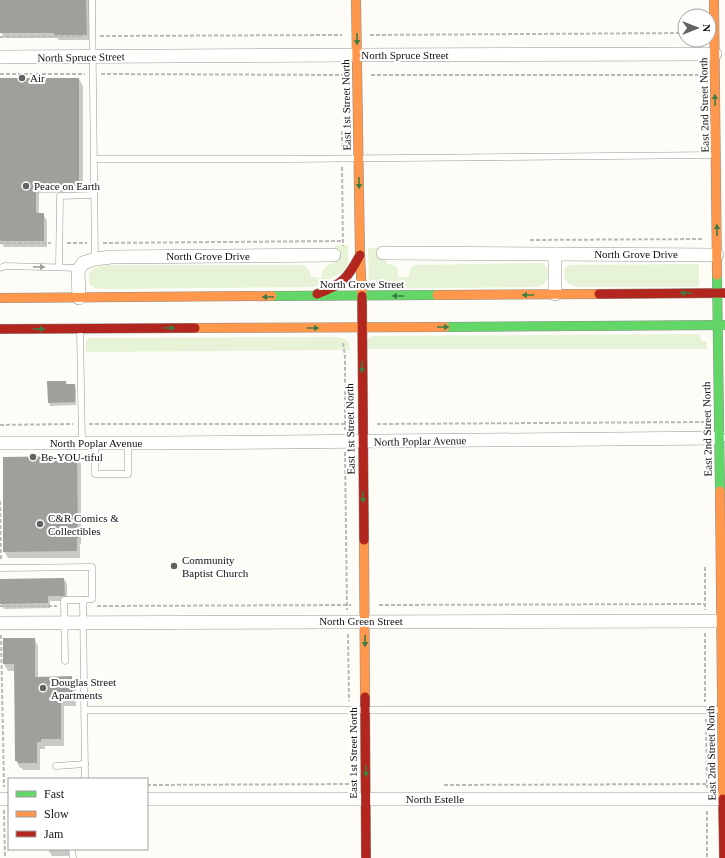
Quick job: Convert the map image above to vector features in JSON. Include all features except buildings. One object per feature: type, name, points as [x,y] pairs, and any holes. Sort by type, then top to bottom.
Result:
[{"type":"street","name":"East 1st Street North","points":[[356,0],[362,296],[366,858]]},
{"type":"street","name":"East 2nd Street North","points":[[714,0],[715,54],[720,81],[717,255],[721,293],[722,325],[721,432],[723,524],[722,621],[724,710],[724,858]]},
{"type":"street","name":"North Spruce Street","points":[[0,57],[715,54]]},
{"type":"street","name":"North Grove Drive","points":[[86,263],[111,257],[338,253]]},
{"type":"street","name":"North Grove Drive","points":[[383,253],[717,255]]},
{"type":"street","points":[[309,296],[326,291],[336,286],[350,274],[360,254]]},
{"type":"street","points":[[554,254],[554,294]]},
{"type":"street","points":[[79,298],[78,271],[86,263]]},
{"type":"street","name":"North Grove Street","points":[[0,298],[721,293]]},
{"type":"street","points":[[0,329],[722,325]]},
{"type":"street","name":"North Poplar Avenue","points":[[0,443],[362,441],[721,432]]},
{"type":"street","name":"North Green Street","points":[[0,626],[64,623],[722,621]]},
{"type":"street","name":"North Estelle","points":[[148,799],[724,799]]},
{"type":"lane","points":[[0,268],[5,266],[59,267],[86,263],[95,243],[92,0]]},
{"type":"lane","points":[[94,159],[359,158],[718,161]]},
{"type":"lane","points":[[59,267],[60,196],[94,195]]},
{"type":"lane","points":[[80,328],[88,443],[95,474],[128,474],[128,443]]},
{"type":"lane","points":[[0,568],[92,567],[92,600],[64,600],[65,660]]},
{"type":"lane","points":[[83,600],[85,778]]},
{"type":"lane","points":[[85,710],[724,710]]},
{"type":"lane","points":[[56,766],[85,764]]},
{"type":"path","points":[[342,35],[342,55]]},
{"type":"path","points":[[338,253],[342,241],[342,128]]},
{"type":"path","points":[[524,240],[703,239]]},
{"type":"path","points":[[0,243],[342,241]]},
{"type":"path","points":[[343,341],[345,356],[347,611]]},
{"type":"path","points":[[0,500],[0,568]]},
{"type":"path","points":[[0,626],[5,858]]},
{"type":"path","points":[[148,784],[366,785]]},
{"type":"path","points":[[441,785],[706,784]]},
{"type":"green space","points":[[335,245],[348,245],[348,265],[343,272],[314,287],[103,289],[90,285],[89,280],[89,275],[92,270],[107,265],[303,265],[309,270],[311,277],[321,278],[325,268],[329,264],[335,263]]},
{"type":"green space","points":[[368,248],[387,248],[387,264],[394,265],[398,268],[398,277],[409,277],[410,268],[415,265],[542,263],[547,267],[549,274],[543,285],[536,287],[376,289],[376,280],[369,280]]},
{"type":"green space","points":[[699,264],[699,287],[577,287],[570,284],[564,275],[565,268],[570,265]]},
{"type":"green space","points":[[700,334],[701,341],[707,341],[707,349],[366,349],[367,340],[373,336]]},
{"type":"green space","points":[[337,337],[349,342],[350,350],[86,352],[85,345],[86,340],[91,338]]},
{"type":"traffic: fast","points":[[717,275],[720,491]]},
{"type":"traffic: fast","points":[[272,296],[437,295]]},
{"type":"traffic: fast","points":[[445,327],[725,325]]},
{"type":"traffic: slow","points":[[356,0],[362,296]]},
{"type":"traffic: slow","points":[[714,0],[717,275]]},
{"type":"traffic: slow","points":[[437,295],[599,294]]},
{"type":"traffic: slow","points":[[0,298],[272,296]]},
{"type":"traffic: slow","points":[[195,328],[445,327]]},
{"type":"traffic: slow","points":[[720,491],[723,799]]},
{"type":"traffic: slow","points":[[364,540],[365,697]]},
{"type":"traffic: jam","points":[[317,294],[326,291],[343,280],[352,270],[360,255]]},
{"type":"traffic: jam","points":[[599,294],[725,293]]},
{"type":"traffic: jam","points":[[362,296],[364,540]]},
{"type":"traffic: jam","points":[[0,329],[195,328]]},
{"type":"traffic: jam","points":[[365,697],[366,858]]},
{"type":"traffic: jam","points":[[723,799],[724,858]]},
{"type":"place","name":"Air","points":[[22,78]]},
{"type":"place","name":"Peace on Earth","points":[[26,186]]},
{"type":"place","name":"Be-YOU-tiful","points":[[33,457]]},
{"type":"place","name":"C&R Comics & Collectibles","points":[[40,524]]},
{"type":"place","name":"Community Baptist Church","points":[[174,566]]},
{"type":"place","name":"Douglas Street Apartments","points":[[43,688]]}]
